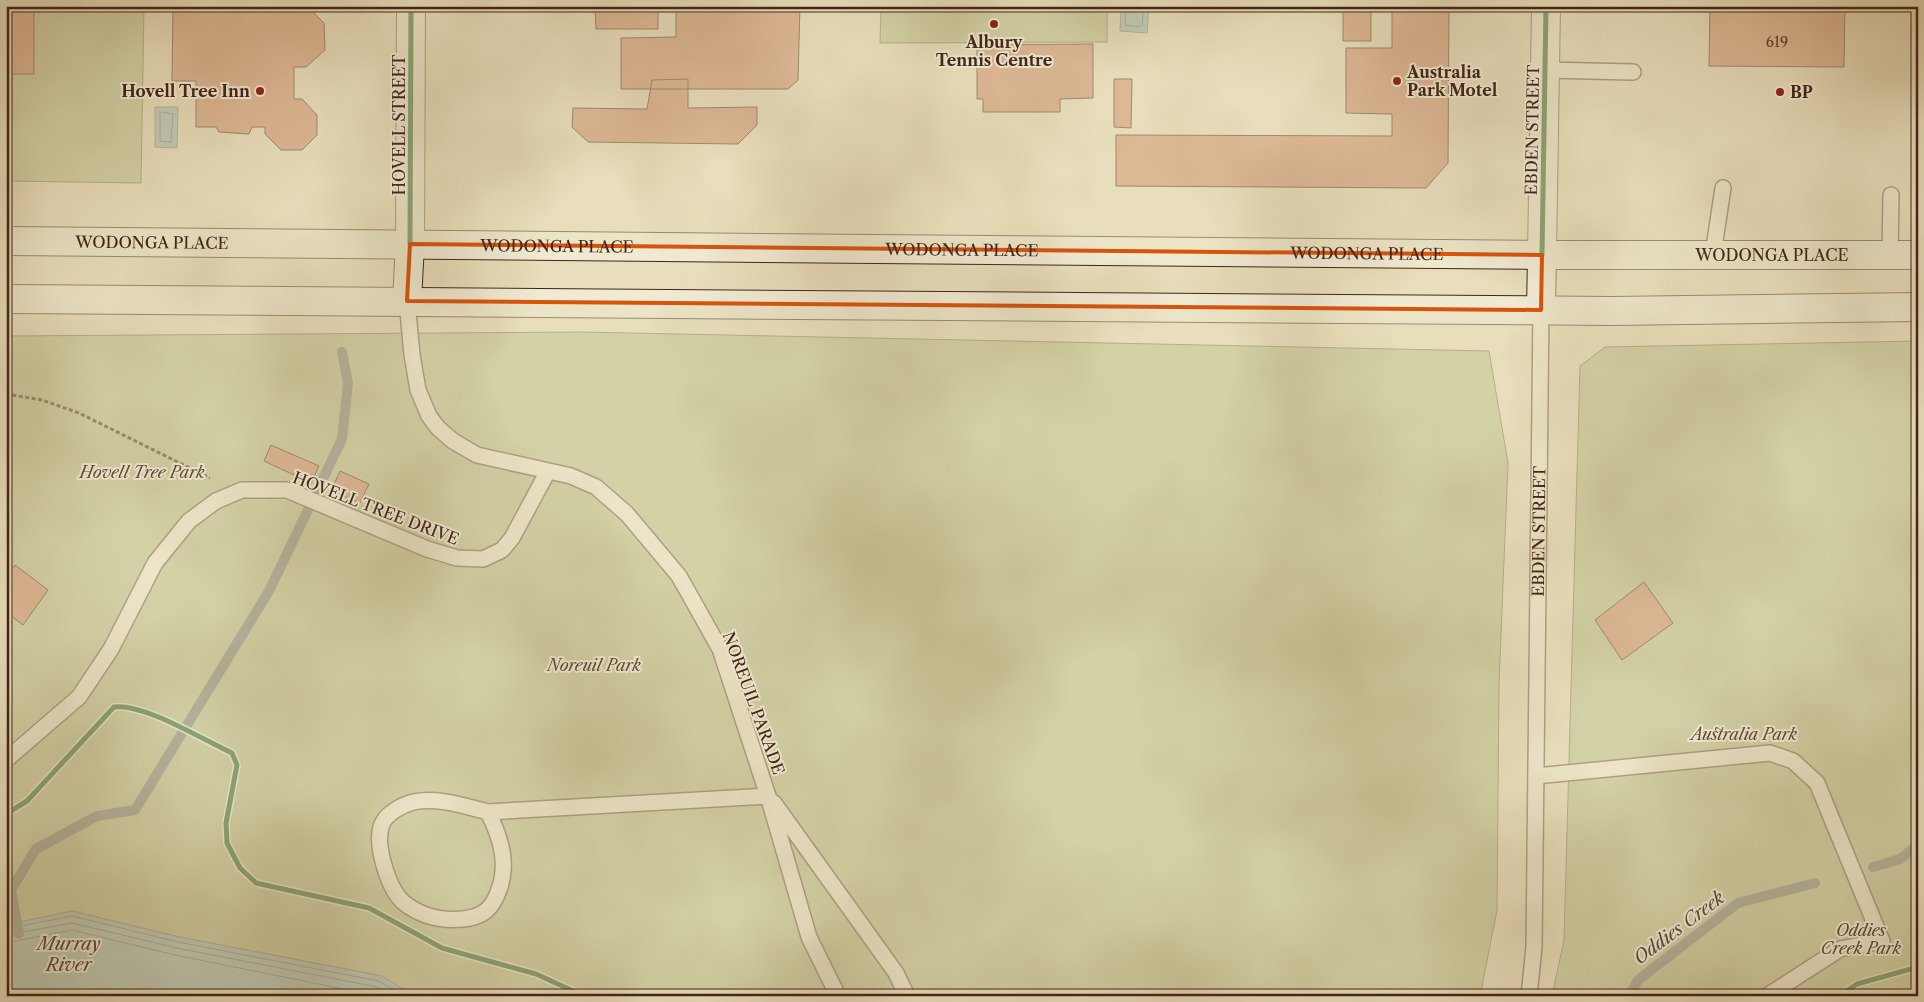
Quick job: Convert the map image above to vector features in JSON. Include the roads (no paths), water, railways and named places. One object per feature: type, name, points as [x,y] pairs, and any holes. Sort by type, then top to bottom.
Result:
[{"type":"main road","name":"HOVELL STREET","points":[[407,301],[410,244],[412,6]]},
{"type":"main road","name":"EBDEN STREET","points":[[1541,310],[1546,6]]},
{"type":"main road","name":"WODONGA PLACE","points":[[6,241],[1542,255],[1918,254]]},
{"type":"main road","points":[[6,300],[407,301],[1541,310],[1918,307]]},
{"type":"lane","points":[[1545,70],[1633,72]]},
{"type":"lane","points":[[1714,254],[1723,188]]},
{"type":"lane","points":[[1890,254],[1891,195]]},
{"type":"lane","name":"NOREUIL PARADE","points":[[407,301],[412,355],[418,390],[429,416],[438,428],[453,441],[477,455],[571,476],[596,487],[628,514],[679,576],[720,649],[768,796],[809,937],[838,996]]},
{"type":"lane","name":"EBDEN STREET","points":[[1529,996],[1534,947],[1541,310]]},
{"type":"lane","name":"HOVELL TREE DRIVE","points":[[6,760],[79,697],[110,649],[154,563],[189,521],[216,501],[242,490],[287,490],[427,548],[458,558],[483,559],[502,550],[512,538],[547,472]]},
{"type":"lane","points":[[1536,776],[1770,753],[1793,761],[1817,783],[1882,941],[1840,949],[1767,996]]},
{"type":"lane","points":[[488,812],[500,834],[504,863],[502,884],[491,908],[471,918],[444,921],[421,914],[402,901],[388,881],[380,841],[382,824],[394,811],[413,802],[451,802],[488,812],[768,796]]},
{"type":"lane","name":"NOREUIL PARADE","points":[[768,796],[896,973],[907,996]]},
{"type":"water","points":[[1121,6],[1149,6],[1147,33],[1120,31]]},
{"type":"water","points":[[155,107],[178,107],[177,148],[155,147]]},
{"type":"water","name":"Murray River","points":[[72,911],[179,937],[382,976],[414,996],[6,996],[6,925]]},
{"type":"waterway","points":[[19,934],[11,890],[36,849],[97,816],[135,810],[269,591],[342,439],[348,383],[342,352]]},
{"type":"waterway","name":"Oddies Creek","points":[[1873,867],[1900,859],[1918,845]]},
{"type":"waterway","name":"Oddies Creek","points":[[1629,996],[1638,980],[1738,903],[1815,883]]},
{"type":"place","name":"Albury Tennis Centre","points":[[994,24]]},
{"type":"place","name":"Australia Park Motel","points":[[1397,81]]},
{"type":"place","name":"Hovell Tree Inn","points":[[260,91]]},
{"type":"place","name":"BP","points":[[1780,92]]},
{"type":"park label","name":"Hovell Tree Park","points":[[142,472]]},
{"type":"park label","name":"Noreuil Park","points":[[594,665]]},
{"type":"park label","name":"Australia Park","points":[[1744,734]]},
{"type":"park label","name":"Oddies Creek Park","points":[[1861,939]]}]
